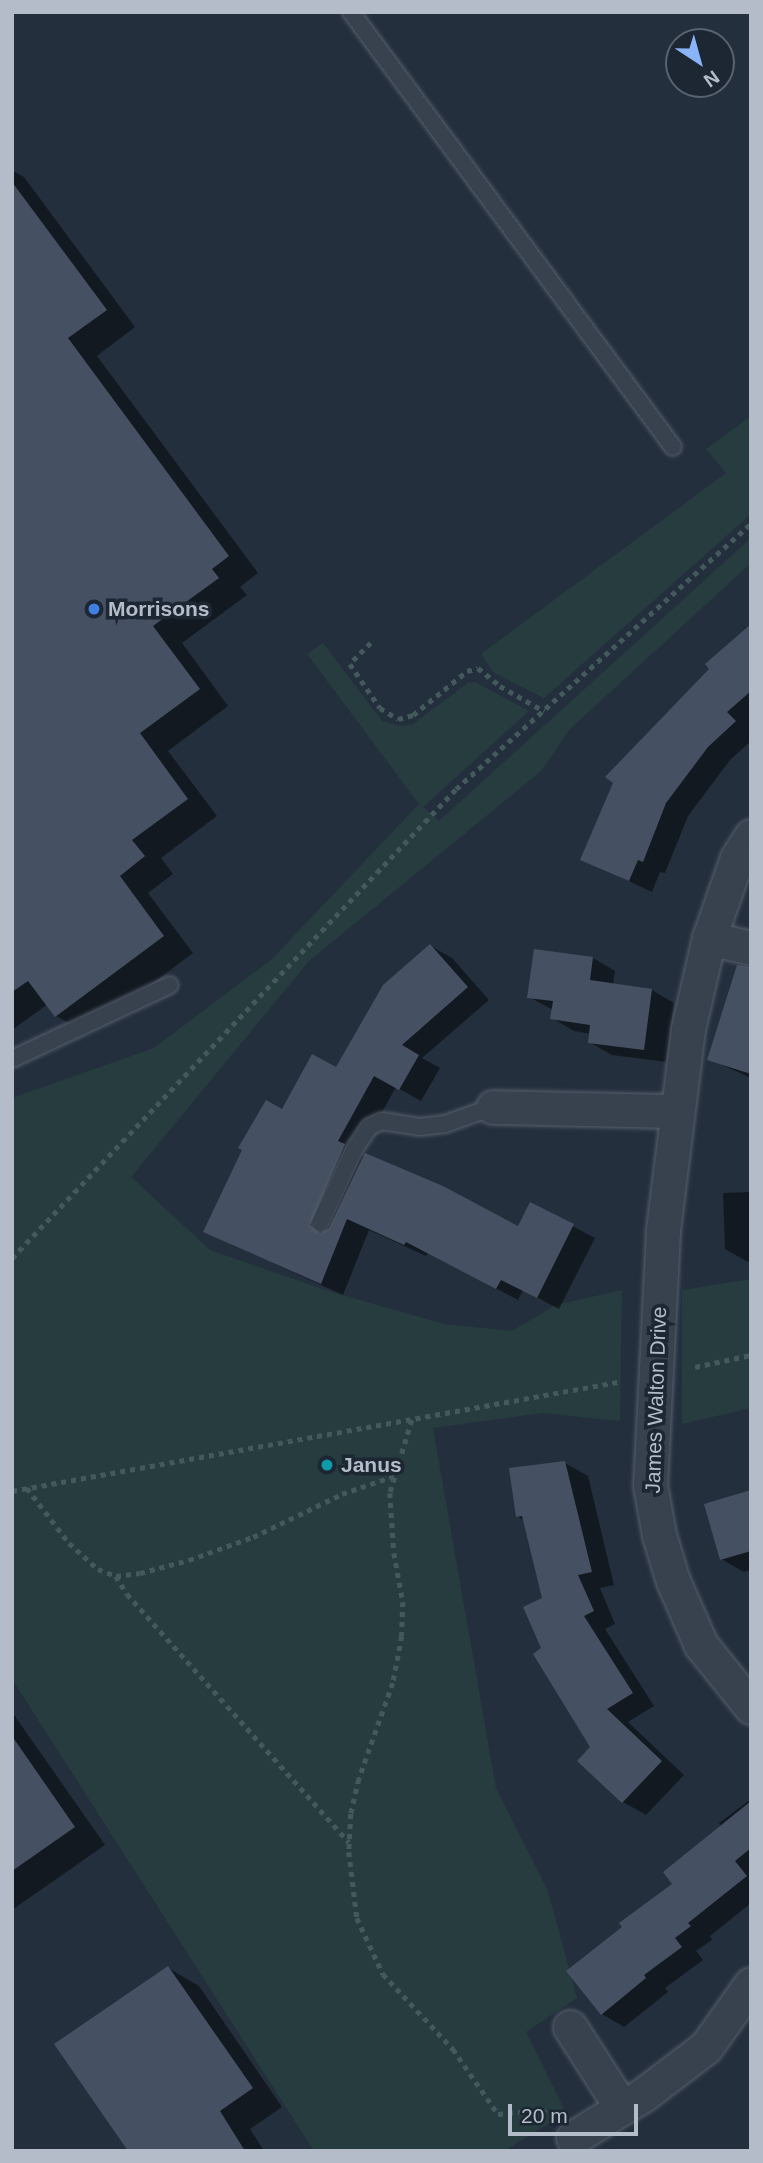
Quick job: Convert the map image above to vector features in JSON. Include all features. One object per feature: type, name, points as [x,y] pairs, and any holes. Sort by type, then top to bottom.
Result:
[{"type":"street","name":"James Walton Drive","points":[[746,1690],[701,1644],[673,1581],[659,1535],[650,1485],[663,1231],[688,1029],[709,938],[737,858],[751,836]]},
{"type":"street","points":[[709,938],[751,948]]},
{"type":"street","points":[[493,1107],[676,1111]]},
{"type":"street","points":[[573,2138],[622,2108],[706,2047],[751,1984]]},
{"type":"street","points":[[570,2027],[622,2108]]},
{"type":"lane","points":[[351,12],[673,447]]},
{"type":"lane","points":[[12,1059],[170,985]]},
{"type":"lane","points":[[320,1223],[355,1147],[369,1127],[382,1121],[420,1127],[445,1124],[493,1107]]},
{"type":"path","points":[[12,1258],[456,789],[751,523]]},
{"type":"path","points":[[371,643],[350,664],[380,708],[398,719],[413,715],[467,671],[478,668],[500,686],[544,711]]},
{"type":"path","points":[[12,1491],[412,1420],[751,1355]]},
{"type":"path","points":[[412,1420],[390,1493],[394,1553],[403,1602],[402,1636],[383,1718],[359,1779],[349,1842],[357,1918],[383,1974],[453,2049],[498,2114],[542,2110],[573,2138]]},
{"type":"path","points":[[27,1488],[69,1543],[98,1569],[116,1576],[140,1573],[189,1560],[253,1537],[342,1494],[395,1476]]},
{"type":"path","points":[[116,1576],[127,1594],[349,1842]]},
{"type":"green space","points":[[751,416],[751,514],[544,698],[493,672],[481,654],[726,473],[706,449]]},
{"type":"green space","points":[[751,538],[751,563],[570,729],[541,771],[309,961],[131,1177],[210,1250],[328,1291],[444,1324],[512,1331],[556,1305],[622,1290],[620,1421],[543,1413],[433,1428],[496,1788],[548,1891],[577,1998],[526,2032],[566,2113],[504,2151],[314,2151],[12,1679],[12,1098],[154,1048],[272,959],[419,804],[307,654],[323,643],[382,721],[400,726],[413,724],[468,683],[475,682],[529,711],[423,807],[439,821]]},
{"type":"green space","points":[[751,1279],[751,1408],[682,1424],[682,1290]]},
{"type":"building","name":"Morrisons","points":[[12,182],[107,310],[68,338],[229,556],[212,569],[219,578],[153,626],[200,689],[140,733],[188,799],[132,840],[145,856],[120,876],[164,936],[55,1017],[28,981],[12,992]]},
{"type":"building","points":[[751,624],[751,691],[727,712],[736,721],[708,747],[666,803],[643,862],[638,860],[629,881],[580,860],[613,783],[605,777],[709,669],[705,664]]},
{"type":"building","points":[[430,944],[468,987],[402,1045],[419,1055],[399,1090],[374,1076],[338,1141],[345,1144],[310,1225],[320,1233],[329,1228],[365,1153],[443,1186],[518,1226],[530,1202],[574,1224],[537,1298],[501,1280],[496,1289],[406,1242],[404,1245],[347,1219],[321,1284],[203,1232],[242,1150],[238,1148],[266,1100],[282,1109],[312,1054],[336,1067],[383,985]]},
{"type":"building","points":[[534,949],[593,957],[590,980],[652,989],[644,1050],[588,1043],[590,1025],[550,1019],[553,1001],[527,998]]},
{"type":"building","points":[[737,965],[751,967],[751,1074],[707,1060]]},
{"type":"building","points":[[565,1461],[592,1572],[578,1575],[594,1611],[584,1616],[633,1693],[607,1709],[662,1761],[622,1803],[577,1761],[590,1747],[533,1654],[541,1648],[523,1607],[542,1598],[522,1516],[516,1517],[509,1468]]},
{"type":"building","points":[[751,1490],[751,1551],[720,1560],[704,1504]]},
{"type":"building","points":[[12,1736],[75,1827],[12,1871]]},
{"type":"building","points":[[751,1801],[751,1848],[735,1861],[747,1876],[688,1923],[691,1926],[675,1938],[682,1947],[644,1975],[646,1978],[601,2015],[566,1971],[622,1927],[619,1923],[672,1884],[663,1872]]},
{"type":"building","points":[[168,1966],[253,2088],[220,2111],[245,2151],[128,2151],[54,2044]]},
{"type":"place","name":"Morrisons","points":[[94,609]]},
{"type":"place","name":"Janus","points":[[327,1465]]}]
